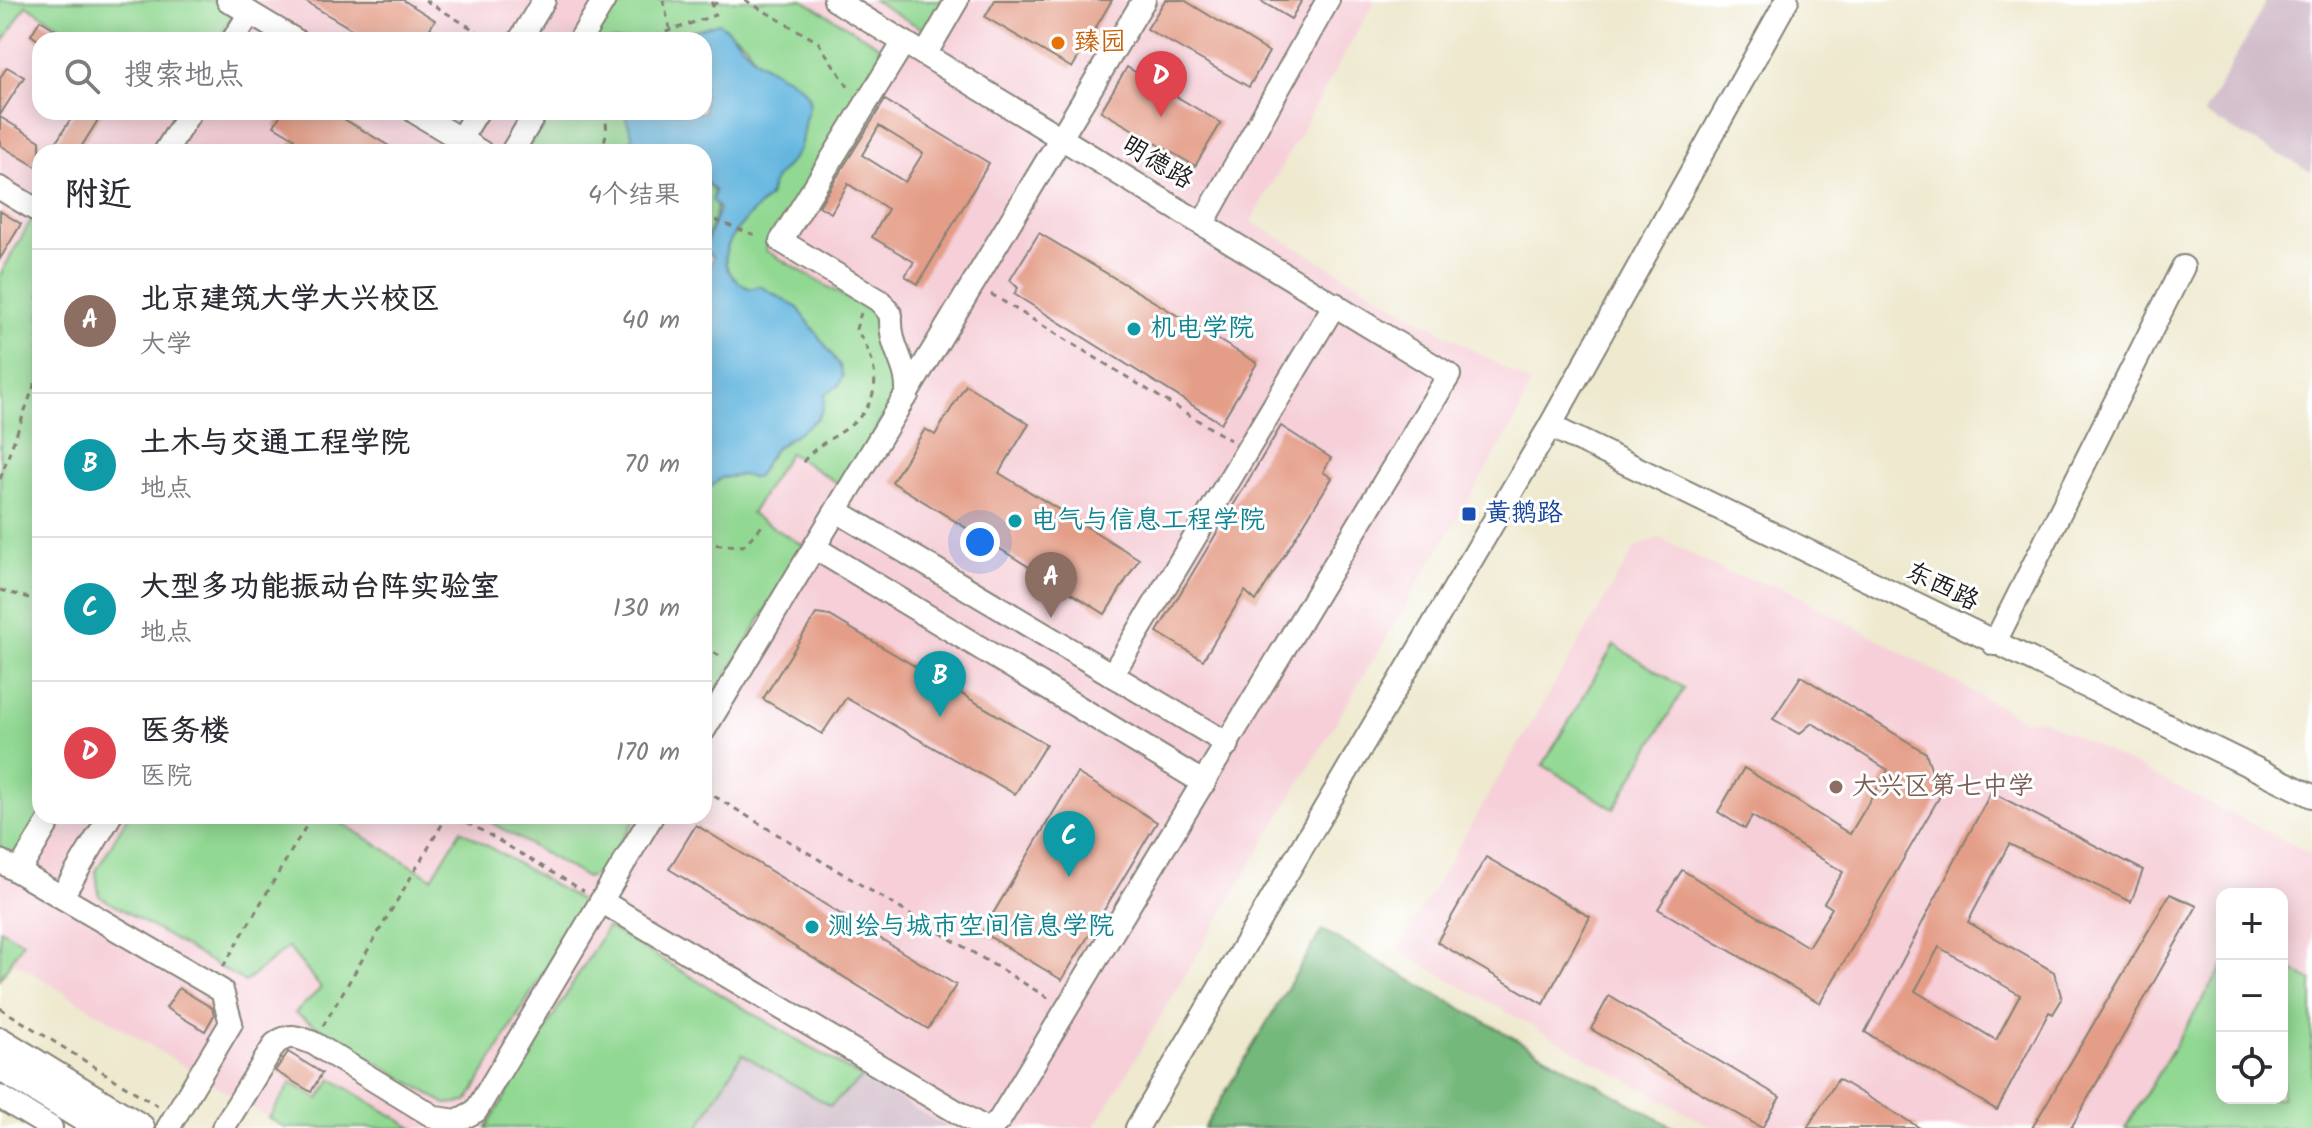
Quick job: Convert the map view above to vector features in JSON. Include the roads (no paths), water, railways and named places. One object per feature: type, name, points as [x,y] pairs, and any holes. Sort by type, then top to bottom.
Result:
[{"type":"main road","points":[[0,1042],[140,1128]]},
{"type":"main road","points":[[0,1066],[101,1128]]},
{"type":"street","points":[[228,0],[282,32]]},
{"type":"street","points":[[525,32],[544,0]]},
{"type":"street","points":[[585,32],[604,0]]},
{"type":"street","name":"明德路","points":[[835,0],[1449,375],[1228,744]]},
{"type":"street","points":[[925,55],[957,0]]},
{"type":"street","points":[[712,717],[1144,0]]},
{"type":"street","points":[[1203,223],[1328,0]]},
{"type":"street","points":[[1137,1128],[1550,426],[1787,0]]},
{"type":"street","points":[[238,32],[250,13]]},
{"type":"street","points":[[904,42],[781,241],[868,294],[891,315],[889,338],[908,379],[907,395]]},
{"type":"street","points":[[170,144],[185,120]]},
{"type":"street","points":[[425,120],[454,144]]},
{"type":"street","points":[[457,144],[472,120]]},
{"type":"street","points":[[517,144],[531,120]]},
{"type":"street","points":[[0,188],[32,207]]},
{"type":"street","points":[[1994,644],[2183,267]]},
{"type":"street","points":[[1112,675],[1335,304]]},
{"type":"street","name":"东西路","points":[[1550,426],[2312,796]]},
{"type":"street","points":[[837,511],[1228,744],[1000,1119],[991,1128]]},
{"type":"street","points":[[815,548],[1204,783]]},
{"type":"street","points":[[45,824],[10,866],[213,984],[222,991],[230,1008],[231,1023],[172,1122]]},
{"type":"street","points":[[62,896],[105,824]]},
{"type":"street","points":[[223,1128],[275,1044],[285,1037],[295,1036],[313,1043],[436,1118],[457,1121],[476,1111],[647,824]]},
{"type":"street","points":[[601,901],[984,1128]]},
{"type":"street","points":[[0,1097],[51,1128]]},
{"type":"water","points":[[719,23],[754,58],[801,87],[807,95],[809,103],[798,151],[777,177],[769,197],[737,230],[725,254],[727,267],[734,278],[750,289],[760,286],[798,308],[840,366],[843,376],[839,385],[824,395],[824,405],[814,421],[774,450],[755,478],[741,475],[721,478],[712,485],[712,228],[719,209],[712,200],[715,191],[712,188],[712,144],[626,144],[633,137],[627,120],[712,120],[712,32],[689,32]]},
{"type":"place","name":"臻园","points":[[1058,43]]},
{"type":"place","name":"医务楼","points":[[1161,117]]},
{"type":"place","name":"机电学院","points":[[1134,329]]},
{"type":"place","name":"黄鹅路","points":[[1469,514]]},
{"type":"place","name":"电气与信息工程学院","points":[[1015,521]]},
{"type":"place","name":"北京建筑大学大兴校区","points":[[1051,618]]},
{"type":"place","name":"土木与交通工程学院","points":[[940,717]]},
{"type":"place","name":"大兴区第七中学","points":[[1836,787]]},
{"type":"place","name":"大型多功能振动台阵实验室","points":[[1069,877]]},
{"type":"place","name":"测绘与城市空间信息学院","points":[[812,927]]}]
